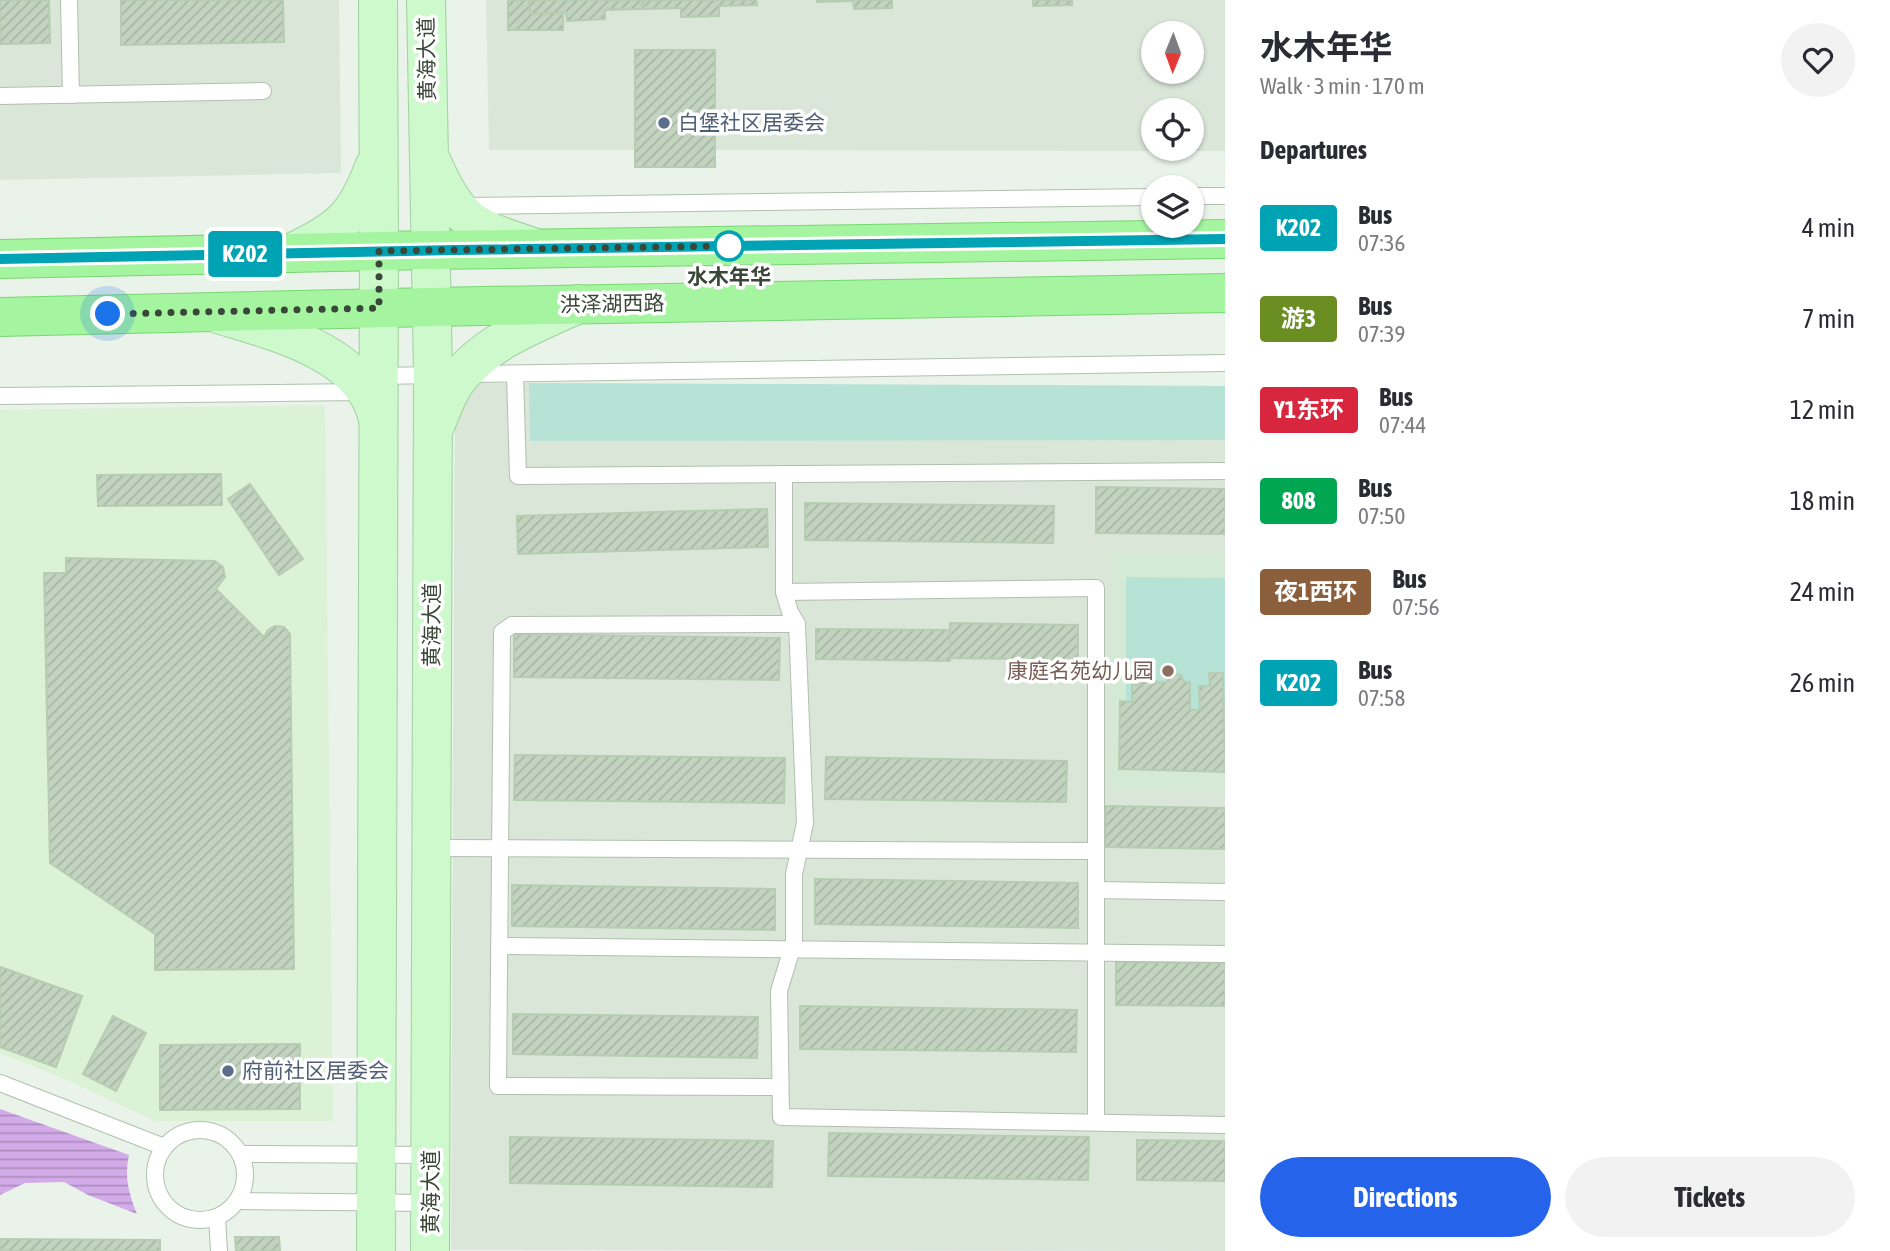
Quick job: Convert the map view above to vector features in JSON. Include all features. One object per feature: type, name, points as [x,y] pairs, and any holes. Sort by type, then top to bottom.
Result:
[{"type":"main road","points":[[0,259],[538,248],[1225,239]]},
{"type":"main road","points":[[639,303],[619,287],[615,278],[617,266],[625,254],[643,247]]},
{"type":"main road","points":[[183,255],[202,280],[202,293],[198,303],[201,312]]},
{"type":"main road","name":"洪泽湖西路","points":[[0,317],[1225,293]]},
{"type":"street","points":[[376,1251],[378,0]]},
{"type":"street","name":"黄海大道","points":[[426,0],[428,153],[442,206],[429,250],[430,307],[447,375],[433,432],[430,1251]]},
{"type":"street","points":[[291,253],[335,230],[356,208],[379,155]]},
{"type":"street","points":[[442,206],[491,233],[538,248]]},
{"type":"street","points":[[447,375],[505,338],[578,304]]},
{"type":"street","points":[[201,312],[290,337],[325,355],[376,395]]},
{"type":"lane","points":[[69,0],[71,95]]},
{"type":"lane","points":[[0,96],[263,91]]},
{"type":"lane","points":[[1204,196],[1225,196]]},
{"type":"lane","points":[[442,206],[1141,197]]},
{"type":"lane","points":[[0,396],[376,395],[447,375],[1225,363]]},
{"type":"lane","points":[[515,374],[518,476],[1225,471]]},
{"type":"lane","points":[[784,474],[784,592],[797,624],[805,823],[794,874],[792,949],[779,991],[781,1117],[1225,1125]]},
{"type":"lane","points":[[784,592],[1096,588],[1096,1122]]},
{"type":"lane","points":[[780,1087],[498,1086],[502,632],[512,625],[797,624]]},
{"type":"lane","points":[[432,848],[1096,851]]},
{"type":"lane","points":[[1096,890],[1225,892]]},
{"type":"lane","points":[[499,946],[1225,954]]},
{"type":"lane","points":[[0,1083],[164,1147]]},
{"type":"lane","points":[[205,1129],[219,1133],[232,1142],[241,1154],[246,1169],[245,1185],[239,1201],[217,1217],[203,1220],[188,1219],[175,1212],[164,1202],[154,1175],[156,1160],[164,1147],[175,1136],[189,1130],[205,1129]]},
{"type":"lane","points":[[241,1154],[431,1155]]},
{"type":"lane","points":[[239,1201],[430,1203]]},
{"type":"lane","points":[[217,1217],[219,1251]]},
{"type":"shaded area","points":[[0,0],[339,0],[341,173],[0,180]]},
{"type":"shaded area","points":[[486,0],[1225,0],[1225,151],[1204,151],[1204,98],[1141,98],[1141,151],[489,150]]},
{"type":"shaded area","points":[[455,383],[1225,386],[1225,1251],[451,1250]]},
{"type":"shaded area","points":[[529,383],[1225,386],[1225,440],[530,441]]},
{"type":"shaded area","points":[[325,405],[333,1121],[155,1121],[65,1079],[0,1053],[0,410]]},
{"type":"shaded area","name":"康庭名苑幼儿园","points":[[1111,553],[1225,553],[1225,791],[1111,789]]},
{"type":"shaded area","points":[[1126,577],[1225,578],[1225,711],[1126,711]]},
{"type":"shaded area","points":[[0,1109],[129,1155],[128,1185],[137,1214],[88,1195],[64,1182],[25,1183],[0,1195]]},
{"type":"building","points":[[0,0],[49,0],[50,43],[0,44]]},
{"type":"building","points":[[121,0],[283,0],[284,42],[121,45]]},
{"type":"building","points":[[508,0],[563,0],[563,30],[508,30]]},
{"type":"building","points":[[529,0],[642,0],[642,9],[605,10],[605,19],[567,21],[566,12],[530,14]]},
{"type":"building","points":[[644,0],[756,0],[757,5],[719,6],[719,16],[681,17],[681,8],[644,9]]},
{"type":"building","points":[[817,0],[892,0],[892,8],[854,9],[853,1]]},
{"type":"building","points":[[1033,0],[1072,0],[1072,5],[1033,6]]},
{"type":"building","points":[[635,50],[715,50],[715,167],[635,167]]},
{"type":"building","points":[[221,474],[222,505],[98,506],[97,475]]},
{"type":"building","points":[[250,484],[303,559],[279,575],[228,499]]},
{"type":"building","points":[[1096,487],[1225,489],[1225,534],[1096,533]]},
{"type":"building","points":[[805,503],[1054,506],[1053,543],[805,540]]},
{"type":"building","points":[[767,509],[768,547],[518,554],[517,516]]},
{"type":"building","points":[[66,558],[215,561],[223,567],[225,577],[216,589],[264,637],[268,630],[275,626],[284,627],[290,634],[294,969],[155,970],[155,934],[50,863],[44,573],[66,573]]},
{"type":"building","points":[[950,623],[1078,625],[1078,660],[950,658]]},
{"type":"building","points":[[816,629],[950,630],[950,661],[816,659]]},
{"type":"building","points":[[514,634],[780,638],[779,680],[514,677]]},
{"type":"building","points":[[1209,673],[1223,673],[1225,772],[1119,769],[1120,701],[1132,702],[1132,685],[1139,685],[1139,676],[1151,674],[1158,683],[1167,682],[1167,676],[1181,675],[1184,682],[1190,682],[1190,710],[1200,710],[1199,686],[1210,686]]},
{"type":"building","points":[[515,755],[785,758],[784,803],[514,800]]},
{"type":"building","points":[[826,757],[1067,761],[1066,802],[825,799]]},
{"type":"building","points":[[1106,806],[1225,808],[1225,849],[1105,847]]},
{"type":"building","points":[[815,879],[1078,883],[1078,928],[815,924]]},
{"type":"building","points":[[512,885],[775,889],[775,930],[512,926]]},
{"type":"building","points":[[1116,962],[1225,963],[1225,1006],[1116,1005]]},
{"type":"building","points":[[0,967],[82,996],[56,1067],[0,1047]]},
{"type":"building","points":[[0,967],[82,996],[56,1067],[0,1047]]},
{"type":"building","points":[[800,1006],[1077,1010],[1076,1052],[800,1049]]},
{"type":"building","points":[[513,1014],[758,1017],[757,1058],[513,1054]]},
{"type":"building","points":[[113,1016],[146,1033],[116,1091],[83,1074]]},
{"type":"building","points":[[300,1044],[300,1109],[160,1110],[160,1045]]},
{"type":"building","points":[[829,1133],[1089,1137],[1088,1180],[828,1176]]},
{"type":"building","points":[[510,1137],[773,1141],[772,1187],[510,1183]]},
{"type":"building","points":[[1137,1140],[1225,1141],[1225,1181],[1137,1180]]},
{"type":"building","points":[[235,1237],[279,1237],[280,1251],[236,1251]]},
{"type":"building","points":[[0,1239],[160,1240],[160,1251],[0,1251]]},
{"type":"bus line","name":"K202","points":[[0,259],[1225,239]]},
{"type":"place","name":"白堡社区居委会","points":[[664,123]]},
{"type":"place","name":"水木年华","points":[[729,246]]},
{"type":"place","name":"康庭名苑幼儿园","points":[[1168,671]]},
{"type":"place","name":"府前社区居委会","points":[[228,1071]]},
{"type":"route","points":[[108,314],[379,308],[379,251],[729,246]]}]
